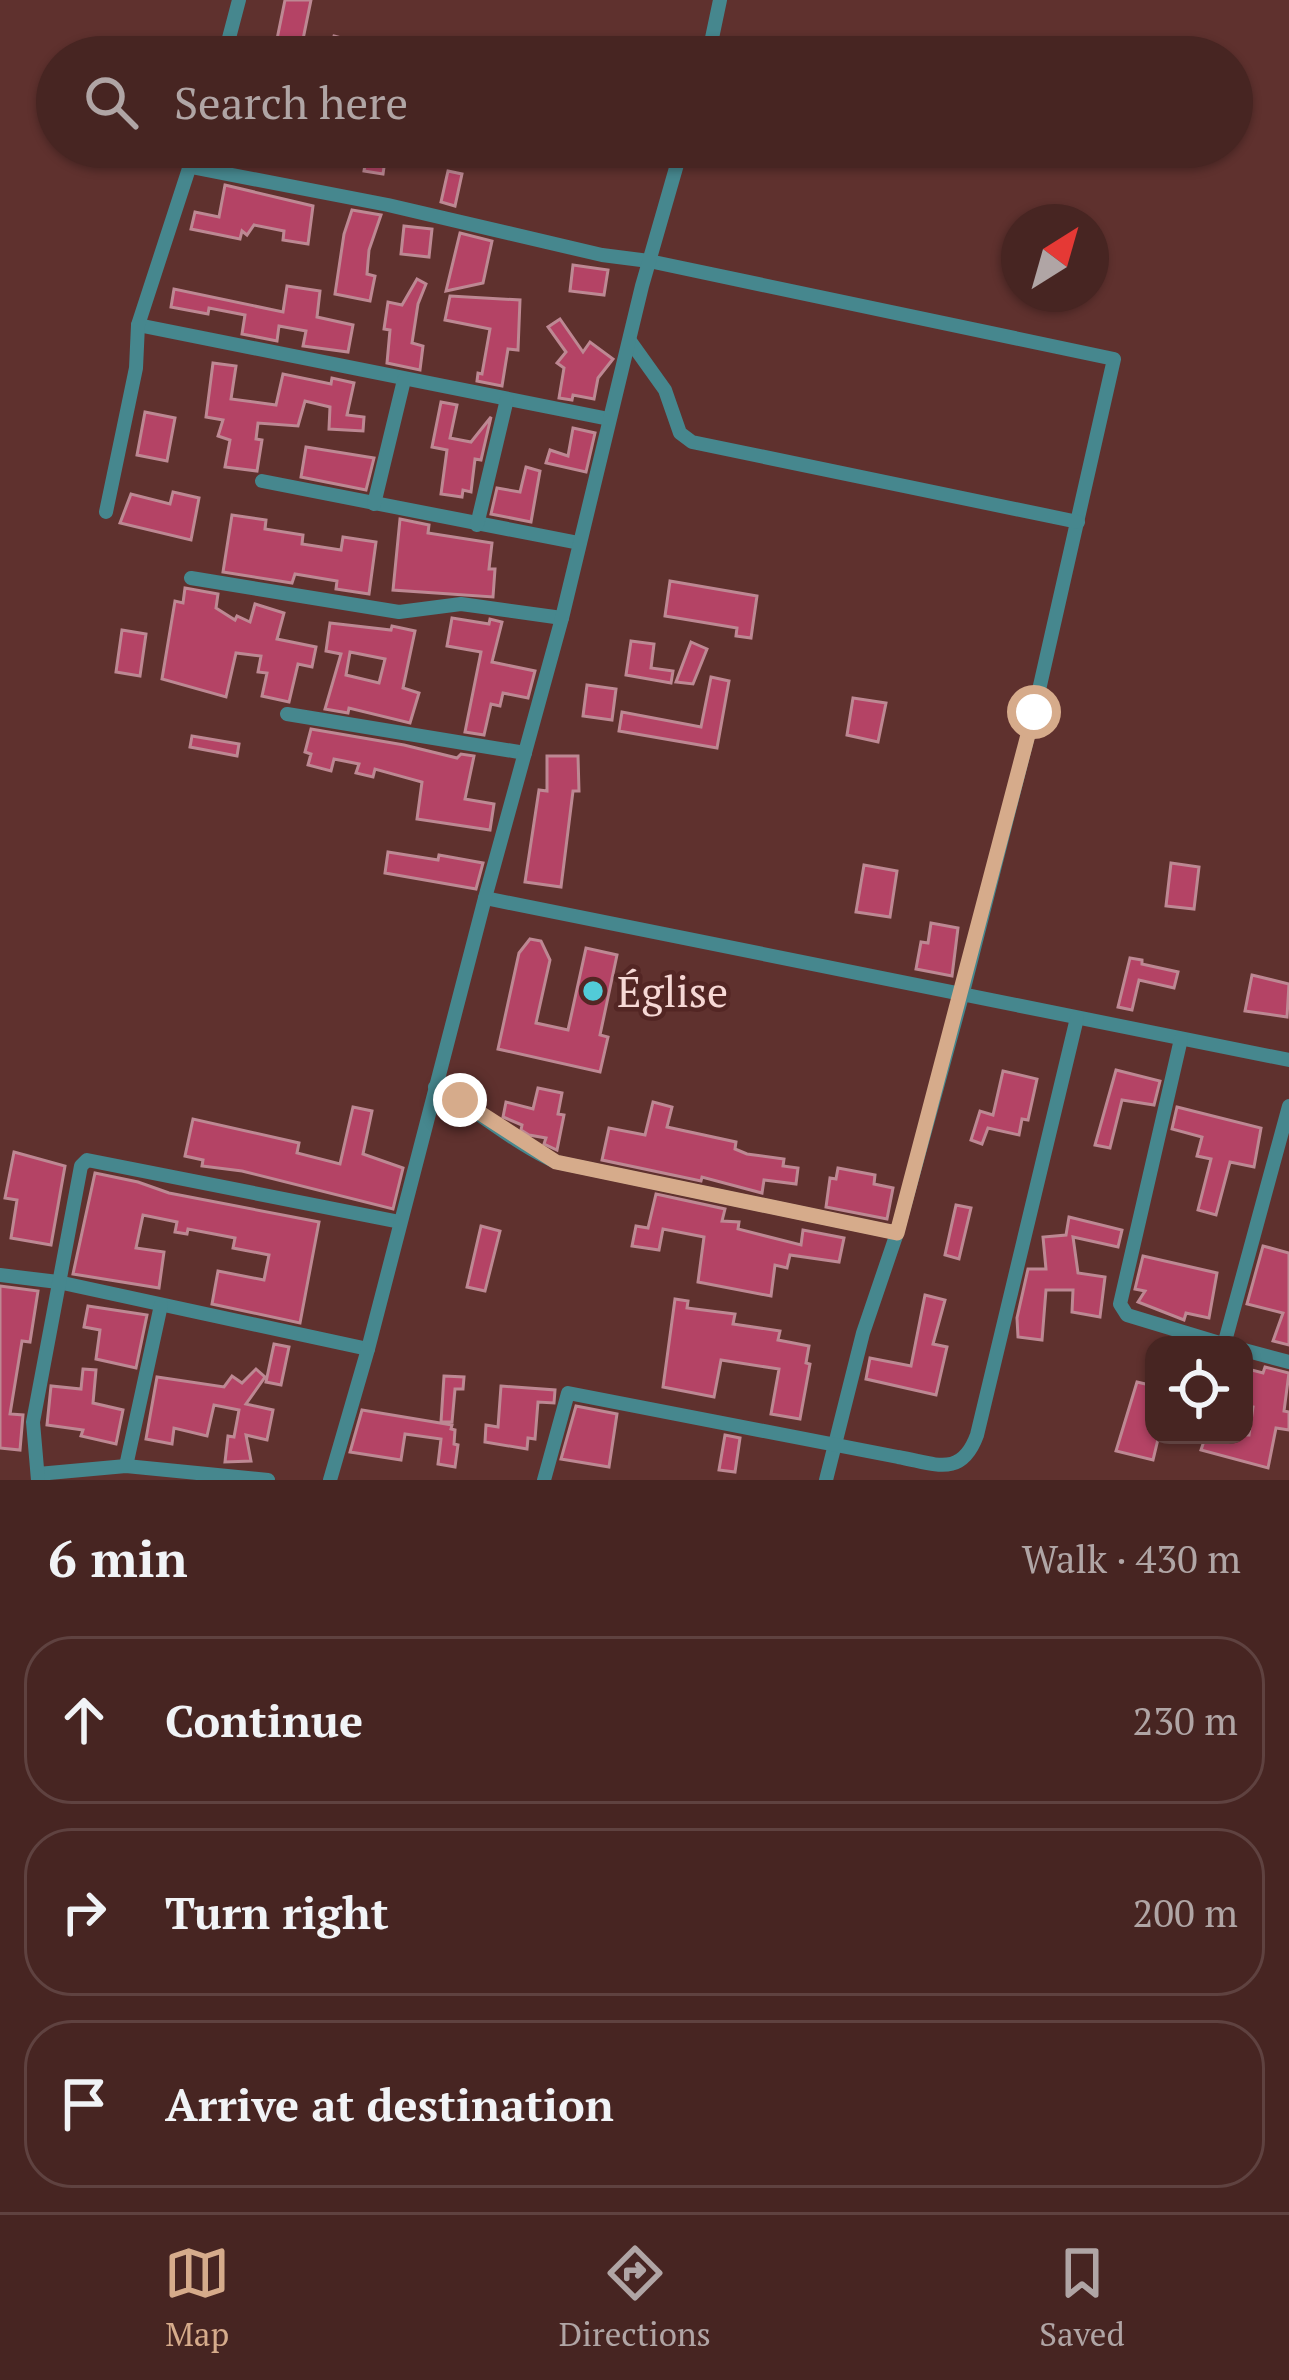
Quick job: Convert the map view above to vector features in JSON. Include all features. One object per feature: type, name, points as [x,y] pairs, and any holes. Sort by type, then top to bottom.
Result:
[{"type":"street","points":[[230,36],[239,0]]},
{"type":"street","points":[[712,36],[720,0]]},
{"type":"street","points":[[106,512],[136,368],[138,325],[190,168]]},
{"type":"street","points":[[195,168],[1114,359],[962,997],[897,1233],[862,1333],[826,1480]]},
{"type":"street","points":[[330,1480],[562,618],[676,168]]},
{"type":"street","points":[[138,325],[609,419]]},
{"type":"street","points":[[630,341],[665,390],[680,433],[692,442],[1078,522]]},
{"type":"street","points":[[374,504],[404,380]]},
{"type":"street","points":[[477,525],[507,399]]},
{"type":"street","points":[[262,481],[579,543]]},
{"type":"street","points":[[191,578],[399,611],[461,604],[562,618]]},
{"type":"street","points":[[287,713],[525,753]]},
{"type":"street","points":[[485,898],[1289,1060]]},
{"type":"street","points":[[544,1480],[568,1393],[952,1466],[970,1453],[1077,1018]]},
{"type":"street","points":[[1181,1039],[1120,1304],[1127,1315],[1196,1336]]},
{"type":"street","points":[[435,1087],[556,1162],[897,1233]]},
{"type":"street","points":[[1227,1336],[1289,1106]]},
{"type":"street","points":[[268,1480],[177,1476],[126,1466],[38,1477],[33,1422],[80,1166],[97,1159],[400,1222]]},
{"type":"street","points":[[0,1275],[58,1282],[368,1349]]},
{"type":"street","points":[[126,1466],[161,1305]]},
{"type":"street","points":[[1253,1352],[1289,1362]]},
{"type":"building","points":[[285,0],[311,0],[304,36],[278,36]]},
{"type":"building","points":[[448,171],[462,174],[455,206],[441,202]]},
{"type":"building","points":[[225,185],[313,206],[308,244],[283,240],[284,231],[254,225],[247,235],[242,231],[240,239],[191,229],[195,212],[219,217]]},
{"type":"building","points":[[352,210],[381,215],[369,250],[367,274],[375,276],[370,301],[335,294]]},
{"type":"building","points":[[404,226],[432,229],[429,257],[401,254]]},
{"type":"building","points":[[460,233],[492,241],[483,283],[446,291]]},
{"type":"building","points":[[573,265],[608,270],[604,295],[570,291]]},
{"type":"building","points":[[417,279],[426,284],[412,343],[423,346],[420,370],[387,363],[390,330],[384,329],[388,302],[402,305]]},
{"type":"building","points":[[287,286],[320,291],[317,317],[353,325],[348,352],[303,346],[306,331],[279,326],[277,341],[242,334],[245,315],[171,307],[174,289],[283,312]]},
{"type":"building","points":[[450,296],[520,300],[518,350],[508,349],[502,386],[477,381],[490,329],[445,320]]},
{"type":"building","points":[[560,319],[583,352],[590,342],[613,359],[598,378],[594,399],[559,398],[564,368],[557,363],[566,352],[548,327]]},
{"type":"building","points":[[213,363],[236,366],[231,399],[276,405],[283,374],[331,384],[332,378],[354,383],[347,415],[364,417],[363,431],[329,429],[330,407],[305,401],[298,426],[258,423],[256,439],[262,440],[257,471],[225,467],[230,440],[218,436],[223,420],[206,417]]},
{"type":"building","points":[[441,402],[457,405],[450,438],[471,442],[491,417],[481,460],[475,459],[471,492],[463,490],[462,497],[441,494],[447,450],[432,447]]},
{"type":"building","points":[[145,412],[175,418],[167,461],[137,455]]},
{"type":"building","points":[[573,428],[595,433],[586,472],[546,463],[550,450],[568,456]]},
{"type":"building","points":[[306,447],[374,458],[366,490],[301,477]]},
{"type":"building","points":[[526,467],[540,471],[531,522],[491,514],[497,488],[520,492]]},
{"type":"building","points":[[173,492],[199,498],[191,540],[120,523],[131,494],[170,504]]},
{"type":"building","points":[[232,515],[266,520],[265,529],[303,535],[302,544],[341,550],[343,537],[376,542],[369,594],[336,589],[337,581],[295,574],[292,583],[223,572]]},
{"type":"building","points":[[400,519],[429,525],[428,533],[492,543],[493,597],[393,590]]},
{"type":"building","points":[[670,581],[757,596],[751,638],[736,636],[737,628],[665,616]]},
{"type":"building","points":[[185,588],[218,594],[216,608],[235,620],[237,616],[250,622],[255,604],[284,613],[277,639],[316,647],[312,667],[298,664],[289,702],[262,696],[267,673],[258,672],[261,656],[236,653],[226,697],[162,679],[175,601],[183,603]]},
{"type":"building","points":[[452,618],[502,622],[492,662],[535,671],[528,698],[503,693],[500,706],[491,704],[484,735],[465,732],[481,652],[447,646]]},
{"type":"building","points":[[330,623],[415,631],[403,688],[419,693],[410,723],[349,708],[348,713],[325,709],[341,654],[326,651]],"holes":[[[350,652],[385,659],[379,683],[346,675]]]},
{"type":"building","points":[[122,630],[146,634],[140,676],[116,672]]},
{"type":"building","points":[[631,641],[654,644],[651,668],[673,671],[671,683],[626,675]]},
{"type":"building","points":[[691,642],[707,649],[693,684],[676,682]]},
{"type":"building","points":[[711,677],[729,681],[717,748],[619,731],[622,712],[701,727]]},
{"type":"building","points":[[587,685],[616,689],[612,720],[583,716]]},
{"type":"building","points":[[853,698],[886,703],[878,742],[847,735]]},
{"type":"building","points":[[311,729],[457,758],[474,756],[465,799],[494,804],[490,830],[417,819],[422,782],[375,769],[373,777],[356,773],[359,764],[334,759],[331,771],[308,765],[311,754],[305,752]]},
{"type":"building","points":[[192,736],[239,744],[237,756],[190,747]]},
{"type":"building","points":[[547,756],[578,756],[579,791],[573,791],[561,887],[525,882],[539,790],[547,791]]},
{"type":"building","points":[[388,852],[483,863],[476,889],[385,873]]},
{"type":"building","points":[[1171,863],[1199,867],[1194,909],[1166,906]]},
{"type":"building","points":[[864,865],[897,871],[890,917],[856,912]]},
{"type":"building","points":[[931,923],[958,928],[952,976],[916,969],[921,942],[928,943]]},
{"type":"building","name":"Église","points":[[530,939],[541,941],[550,960],[536,1023],[568,1030],[586,948],[617,955],[600,1035],[608,1037],[600,1072],[498,1049],[519,953]]},
{"type":"building","points":[[1130,958],[1178,972],[1174,988],[1139,980],[1132,1010],[1118,1007]]},
{"type":"building","points":[[1252,975],[1289,984],[1287,1017],[1245,1011]]},
{"type":"building","points":[[1116,1070],[1160,1081],[1154,1105],[1122,1100],[1110,1148],[1095,1145]]},
{"type":"building","points":[[1003,1071],[1037,1079],[1028,1120],[1022,1119],[1019,1135],[988,1128],[982,1144],[971,1140],[980,1111],[993,1115]]},
{"type":"building","points":[[538,1088],[562,1093],[558,1114],[564,1115],[557,1150],[544,1144],[546,1138],[529,1135],[521,1130],[522,1125],[503,1117],[506,1102],[533,1109]]},
{"type":"building","points":[[653,1102],[672,1107],[667,1127],[736,1142],[735,1149],[747,1154],[784,1159],[783,1166],[798,1168],[796,1184],[764,1180],[762,1193],[602,1160],[609,1128],[645,1135]]},
{"type":"building","points":[[353,1107],[372,1111],[363,1154],[403,1168],[393,1209],[242,1171],[202,1166],[203,1160],[185,1156],[193,1119],[299,1143],[297,1153],[340,1164]]},
{"type":"building","points":[[1177,1107],[1261,1128],[1254,1167],[1230,1162],[1216,1215],[1198,1210],[1211,1159],[1197,1156],[1202,1137],[1172,1129]]},
{"type":"building","points":[[14,1152],[65,1166],[51,1245],[11,1238],[17,1200],[5,1198]]},
{"type":"building","points":[[838,1168],[875,1175],[874,1184],[893,1188],[887,1219],[826,1207],[830,1178],[836,1179]]},
{"type":"building","points":[[95,1173],[169,1193],[319,1222],[300,1323],[212,1304],[218,1271],[264,1280],[269,1255],[233,1248],[235,1238],[188,1229],[187,1234],[175,1232],[177,1222],[143,1215],[136,1248],[164,1252],[159,1288],[73,1274]]},
{"type":"building","points":[[656,1194],[725,1209],[722,1221],[739,1222],[738,1229],[801,1245],[803,1230],[844,1238],[839,1262],[790,1255],[787,1268],[775,1265],[771,1296],[698,1282],[704,1237],[663,1229],[659,1250],[632,1246],[636,1226],[648,1228]]},
{"type":"building","points":[[956,1205],[971,1208],[959,1259],[945,1255]]},
{"type":"building","points":[[1069,1217],[1122,1230],[1118,1247],[1073,1237],[1078,1273],[1105,1277],[1100,1317],[1072,1312],[1073,1290],[1046,1290],[1042,1340],[1018,1337],[1017,1318],[1028,1269],[1046,1269],[1043,1237],[1066,1235]]},
{"type":"building","points":[[481,1226],[500,1231],[485,1291],[467,1287]]},
{"type":"building","points":[[1263,1246],[1289,1253],[1289,1345],[1273,1341],[1283,1313],[1247,1304]]},
{"type":"building","points":[[1143,1256],[1217,1273],[1209,1318],[1186,1313],[1184,1320],[1138,1302],[1145,1291],[1135,1289]]},
{"type":"building","points":[[0,1286],[38,1291],[30,1342],[22,1341],[10,1414],[23,1415],[20,1450],[0,1448]]},
{"type":"building","points":[[925,1295],[945,1300],[933,1344],[947,1347],[936,1395],[866,1379],[870,1358],[911,1366]]},
{"type":"building","points":[[675,1299],[688,1301],[687,1308],[735,1314],[733,1324],[780,1331],[778,1340],[809,1346],[800,1419],[771,1414],[779,1369],[721,1360],[714,1397],[663,1387]]},
{"type":"building","points":[[88,1306],[147,1315],[136,1368],[96,1359],[100,1330],[84,1327]]},
{"type":"building","points":[[274,1344],[289,1347],[281,1385],[266,1382]]},
{"type":"building","points":[[1265,1367],[1289,1373],[1284,1411],[1289,1412],[1289,1430],[1276,1428],[1268,1468],[1201,1450],[1203,1444],[1253,1444],[1253,1370],[1263,1373]]},
{"type":"building","points":[[83,1369],[96,1370],[93,1403],[123,1410],[116,1444],[81,1436],[83,1430],[47,1425],[51,1386],[81,1389]]},
{"type":"building","points":[[256,1369],[265,1377],[246,1404],[273,1410],[267,1440],[246,1435],[251,1461],[225,1462],[228,1436],[234,1437],[239,1410],[214,1405],[207,1436],[174,1428],[172,1444],[146,1439],[157,1377],[224,1387],[232,1376],[242,1383]]},
{"type":"building","points":[[444,1376],[464,1377],[463,1389],[455,1389],[452,1422],[441,1422]]},
{"type":"building","points":[[1137,1382],[1145,1384],[1145,1444],[1157,1444],[1153,1460],[1116,1451]]},
{"type":"building","points":[[501,1386],[555,1390],[554,1403],[538,1402],[535,1439],[528,1438],[527,1449],[485,1442],[486,1425],[498,1427]]},
{"type":"building","points":[[576,1406],[617,1414],[609,1467],[561,1459]]},
{"type":"building","points":[[362,1410],[452,1425],[458,1445],[455,1467],[438,1464],[441,1439],[405,1434],[401,1460],[350,1452]]},
{"type":"building","points":[[725,1435],[740,1438],[735,1472],[719,1470]]},
{"type":"place","name":"Église","points":[[593,991]]},
{"type":"route","points":[[460,1100],[556,1162],[897,1233],[1034,712]]}]
